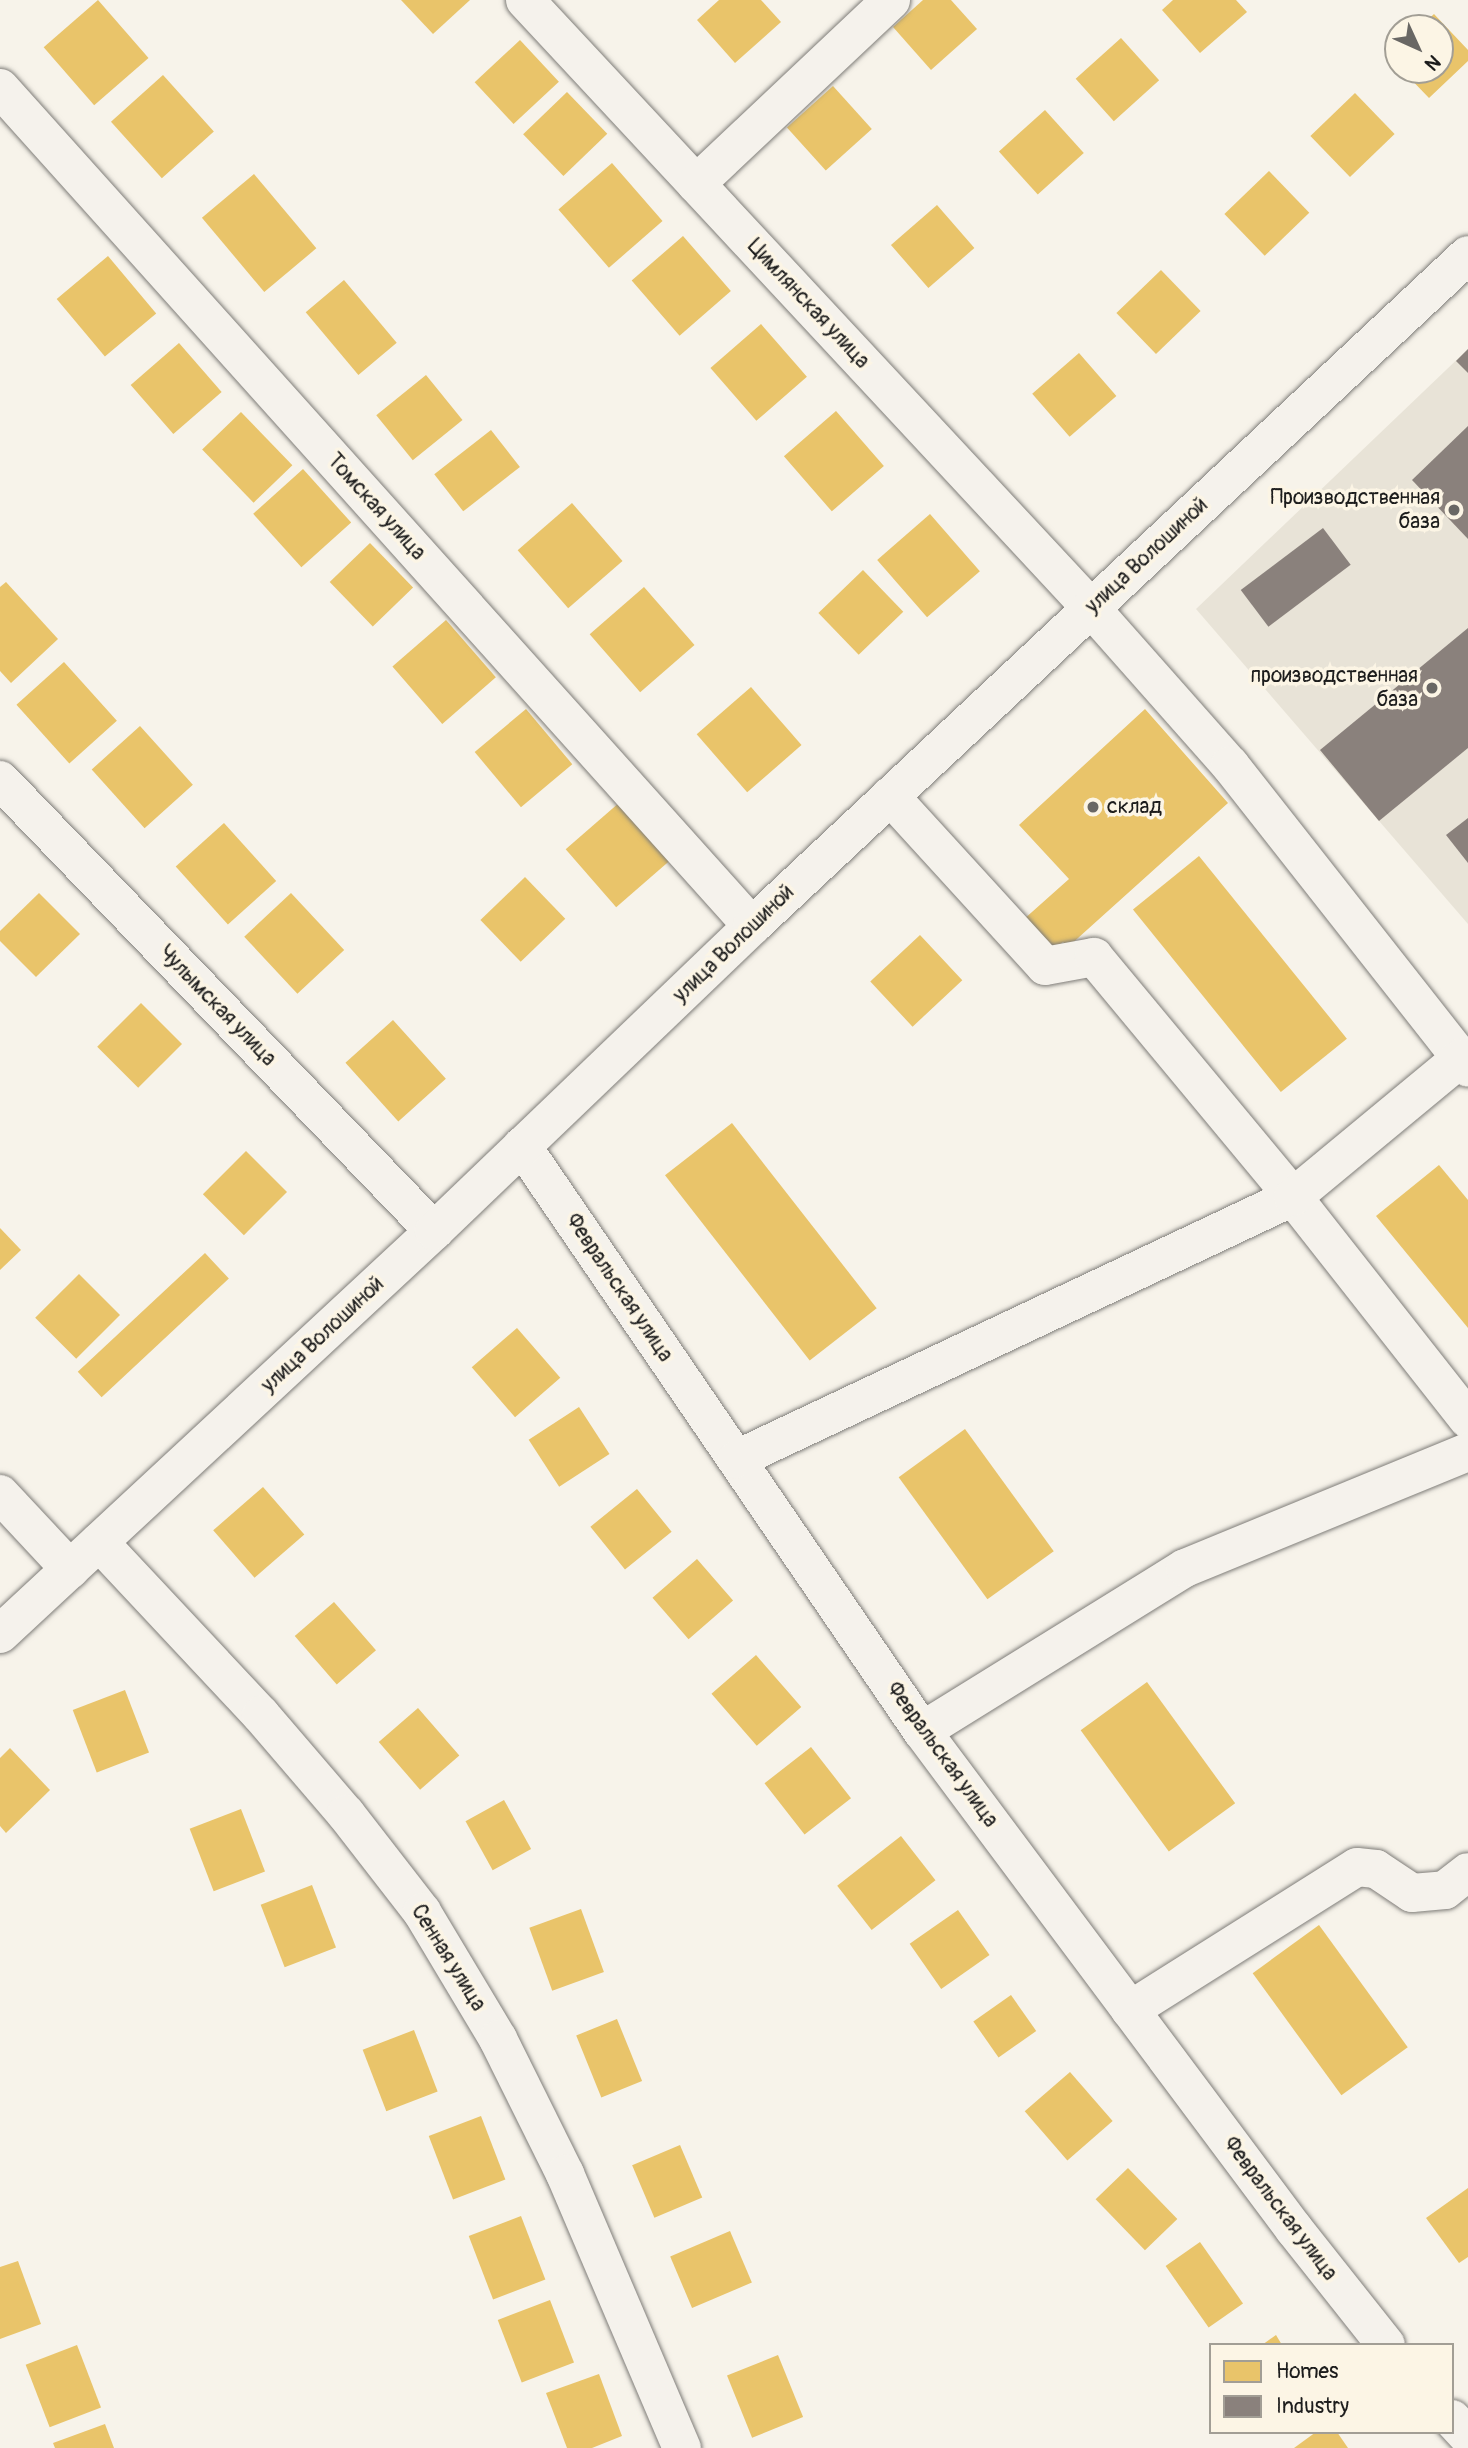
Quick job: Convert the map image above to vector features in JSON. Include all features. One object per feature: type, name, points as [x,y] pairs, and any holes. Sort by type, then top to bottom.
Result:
[{"type":"street","name":"Цимлянская улица","points":[[525,0],[1090,608],[1230,765],[1464,1063]]},
{"type":"street","points":[[696,184],[891,0]]},
{"type":"street","name":"Томская улица","points":[[0,88],[752,926]]},
{"type":"street","name":"улица Волошиной","points":[[0,1633],[434,1231],[752,926],[1468,255]]},
{"type":"street","name":"Чулымская улица","points":[[0,780],[434,1231]]},
{"type":"street","points":[[890,796],[1045,966],[1094,957],[1293,1197],[1468,1419]]},
{"type":"street","points":[[737,1459],[1293,1197],[1464,1063]]},
{"type":"street","name":"Февральская улица","points":[[522,1146],[922,1731],[1130,2010],[1384,2343]]},
{"type":"street","points":[[922,1731],[1185,1568],[1468,1452]]},
{"type":"street","points":[[0,1494],[70,1569]]},
{"type":"street","name":"Сенная улица","points":[[99,1542],[261,1715],[346,1814],[422,1912],[498,2039],[559,2162],[682,2448]]},
{"type":"street","points":[[1130,2010],[1357,1867],[1376,1869],[1412,1893],[1444,1890],[1468,1872]]},
{"type":"street","points":[[1454,2421],[1468,2436]]},
{"type":"shaded area","name":"Производственная база","points":[[1468,349],[1468,924],[1196,609]]},
{"type":"building: Homes","points":[[98,0],[149,58],[94,105],[44,47]]},
{"type":"building: Homes","points":[[401,0],[470,0],[433,34]]},
{"type":"building: Homes","points":[[719,0],[761,0],[781,22],[735,63],[697,20]]},
{"type":"building: Homes","points":[[923,0],[951,0],[977,29],[931,70],[893,27]]},
{"type":"building: Homes","points":[[1173,0],[1236,0],[1247,12],[1200,53],[1162,10]]},
{"type":"building: Homes","points":[[1454,35],[1468,50],[1468,61],[1454,74]]},
{"type":"building: Homes","points":[[1121,38],[1159,80],[1114,121],[1076,79]]},
{"type":"building: Homes","points":[[520,40],[559,82],[514,124],[475,82]]},
{"type":"building: Homes","points":[[163,75],[214,131],[162,178],[111,122]]},
{"type":"building: Homes","points":[[1416,84],[1444,84],[1429,98]]},
{"type":"building: Homes","points":[[833,86],[872,129],[826,171],[787,127]]},
{"type":"building: Homes","points":[[567,92],[607,134],[563,176],[523,134]]},
{"type":"building: Homes","points":[[1355,93],[1395,134],[1350,177],[1310,136]]},
{"type":"building: Homes","points":[[1045,110],[1084,153],[1038,195],[999,151]]},
{"type":"building: Homes","points":[[612,163],[663,221],[609,268],[558,210]]},
{"type":"building: Homes","points":[[1269,171],[1309,213],[1265,256],[1224,214]]},
{"type":"building: Homes","points":[[254,174],[316,248],[264,292],[202,218]]},
{"type":"building: Homes","points":[[937,205],[974,248],[928,288],[891,245]]},
{"type":"building: Homes","points":[[683,236],[731,291],[680,336],[632,281]]},
{"type":"building: Homes","points":[[108,256],[156,313],[105,357],[57,299]]},
{"type":"building: Homes","points":[[1161,270],[1201,311],[1156,354],[1116,313]]},
{"type":"building: Homes","points":[[344,280],[397,343],[358,375],[306,312]]},
{"type":"building: Homes","points":[[761,324],[807,377],[756,421],[710,368]]},
{"type":"building: Homes","points":[[179,343],[222,392],[173,434],[131,385]]},
{"type":"building: Homes","points":[[1079,353],[1116,396],[1070,437],[1032,394]]},
{"type":"building: Homes","points":[[426,375],[463,420],[413,460],[376,415]]},
{"type":"building: Homes","points":[[836,411],[884,466],[832,511],[784,456]]},
{"type":"building: Homes","points":[[241,412],[292,465],[254,503],[202,450]]},
{"type":"building: Homes","points":[[491,430],[520,467],[463,511],[434,474]]},
{"type":"building: Homes","points":[[303,469],[351,523],[301,567],[253,514]]},
{"type":"building: Homes","points":[[572,503],[623,561],[568,608],[518,550]]},
{"type":"building: Homes","points":[[930,514],[980,571],[927,617],[877,560]]},
{"type":"building: Homes","points":[[370,543],[413,588],[373,626],[330,582]]},
{"type":"building: Homes","points":[[863,570],[903,612],[859,655],[818,613]]},
{"type":"building: Homes","points":[[6,582],[58,639],[11,683],[0,671],[0,587]]},
{"type":"building: Homes","points":[[644,587],[695,645],[640,692],[590,634]]},
{"type":"building: Homes","points":[[446,620],[496,677],[442,724],[392,667]]},
{"type":"building: Homes","points":[[64,662],[117,721],[69,764],[16,705]]},
{"type":"building: Homes","points":[[751,687],[802,745],[747,792],[697,734]]},
{"type":"building: Homes","points":[[526,709],[572,764],[521,807],[475,752]]},
{"type":"building: Homes","points":[[1145,709],[1228,803],[1068,947],[1063,942],[1052,952],[1023,920],[1069,879],[1019,825]]},
{"type":"building: Homes","points":[[140,726],[193,785],[145,828],[92,769]]},
{"type":"building: Homes","points":[[620,802],[671,860],[616,907],[566,849]]},
{"type":"building: Homes","points":[[224,823],[276,881],[228,924],[176,866]]},
{"type":"building: Homes","points":[[1199,856],[1347,1039],[1281,1092],[1133,909]]},
{"type":"building: Homes","points":[[525,877],[565,919],[521,962],[480,920]]},
{"type":"building: Homes","points":[[39,893],[80,934],[36,977],[0,941],[0,931]]},
{"type":"building: Homes","points":[[291,893],[344,950],[297,994],[244,937]]},
{"type":"building: Homes","points":[[920,935],[962,980],[913,1027],[870,981]]},
{"type":"building: Homes","points":[[141,1003],[182,1044],[138,1088],[97,1047]]},
{"type":"building: Homes","points":[[393,1020],[446,1079],[398,1122],[345,1063]]},
{"type":"building: Homes","points":[[732,1123],[877,1308],[810,1361],[665,1175]]},
{"type":"building: Homes","points":[[246,1151],[287,1192],[244,1235],[203,1194]]},
{"type":"building: Homes","points":[[1439,1165],[1468,1200],[1468,1328],[1376,1216]]},
{"type":"building: Homes","points":[[0,1228],[21,1250],[0,1270]]},
{"type":"building: Homes","points":[[205,1253],[229,1279],[102,1397],[78,1372]]},
{"type":"building: Homes","points":[[79,1274],[120,1315],[76,1359],[35,1318]]},
{"type":"building: Homes","points":[[517,1328],[560,1378],[515,1417],[472,1367]]},
{"type":"building: Homes","points":[[579,1407],[609,1454],[559,1487],[529,1440]]},
{"type":"building: Homes","points":[[965,1429],[1054,1551],[987,1599],[899,1477]]},
{"type":"building: Homes","points":[[263,1487],[304,1535],[255,1578],[213,1530]]},
{"type":"building: Homes","points":[[637,1489],[672,1532],[625,1570],[590,1527]]},
{"type":"building: Homes","points":[[697,1559],[733,1601],[689,1639],[652,1598]]},
{"type":"building: Homes","points":[[334,1602],[376,1650],[337,1684],[295,1636]]},
{"type":"building: Homes","points":[[756,1655],[801,1707],[757,1746],[711,1694]]},
{"type":"building: Homes","points":[[1147,1682],[1235,1803],[1169,1852],[1081,1730]]},
{"type":"building: Homes","points":[[125,1690],[149,1753],[97,1773],[73,1710]]},
{"type":"building: Homes","points":[[418,1708],[459,1756],[420,1790],[379,1742]]},
{"type":"building: Homes","points":[[811,1747],[851,1798],[805,1835],[765,1783]]},
{"type":"building: Homes","points":[[10,1748],[50,1790],[6,1833],[0,1826],[0,1758]]},
{"type":"building: Homes","points":[[504,1800],[531,1849],[493,1870],[466,1821]]},
{"type":"building: Homes","points":[[241,1809],[265,1872],[214,1891],[190,1829]]},
{"type":"building: Homes","points":[[901,1836],[935,1880],[872,1930],[837,1886]]},
{"type":"building: Homes","points":[[312,1885],[336,1948],[285,1967],[261,1905]]},
{"type":"building: Homes","points":[[581,1909],[604,1972],[552,1991],[529,1928]]},
{"type":"building: Homes","points":[[958,1910],[990,1955],[941,1989],[910,1944]]},
{"type":"building: Homes","points":[[1319,1925],[1408,2047],[1341,2095],[1253,1973]]},
{"type":"building: Homes","points":[[1011,1995],[1036,2031],[999,2057],[973,2021]]},
{"type":"building: Homes","points":[[617,2019],[642,2081],[601,2098],[576,2035]]},
{"type":"building: Homes","points":[[414,2030],[438,2092],[386,2111],[363,2050]]},
{"type":"building: Homes","points":[[1070,2072],[1113,2121],[1067,2160],[1025,2111]]},
{"type":"building: Homes","points":[[481,2116],[505,2179],[453,2200],[429,2136]]},
{"type":"building: Homes","points":[[680,2145],[702,2197],[654,2218],[632,2165]]},
{"type":"building: Homes","points":[[1128,2168],[1177,2219],[1145,2250],[1096,2199]]},
{"type":"building: Homes","points":[[1468,2188],[1468,2257],[1459,2263],[1426,2218]]},
{"type":"building: Homes","points":[[521,2216],[545,2279],[493,2300],[469,2236]]},
{"type":"building: Homes","points":[[730,2231],[752,2283],[692,2308],[670,2256]]},
{"type":"building: Homes","points":[[1200,2242],[1243,2303],[1209,2328],[1166,2266]]},
{"type":"building: Homes","points":[[18,2261],[41,2324],[0,2339],[0,2267]]},
{"type":"building: Homes","points":[[550,2300],[574,2363],[522,2383],[498,2320]]},
{"type":"building: Homes","points":[[1276,2335],[1281,2343],[1265,2343]]},
{"type":"building: Homes","points":[[77,2345],[101,2408],[50,2427],[26,2365]]},
{"type":"building: Homes","points":[[778,2355],[803,2417],[752,2438],[727,2376]]},
{"type":"building: Homes","points":[[599,2374],[622,2436],[592,2448],[567,2448],[546,2393]]},
{"type":"building: Homes","points":[[105,2424],[114,2448],[55,2448],[53,2443]]},
{"type":"building: Homes","points":[[1313,2434],[1338,2434],[1348,2448],[1294,2448]]},
{"type":"building: Industry","points":[[1468,349],[1468,373],[1456,361]]},
{"type":"building: Industry","name":"Производственная база","points":[[1468,426],[1468,539],[1412,480]]},
{"type":"building: Industry","name":"производственная база","points":[[1323,528],[1351,565],[1268,627],[1241,590]]},
{"type":"building: Industry","name":"производственная база","points":[[1468,628],[1468,748],[1379,821],[1320,750]]},
{"type":"building: Industry","points":[[1468,818],[1468,863],[1446,835]]},
{"type":"place","name":"Производственная база","points":[[1454,510]]},
{"type":"place","name":"производственная база","points":[[1432,688]]},
{"type":"place","name":"склад","points":[[1093,807]]}]
